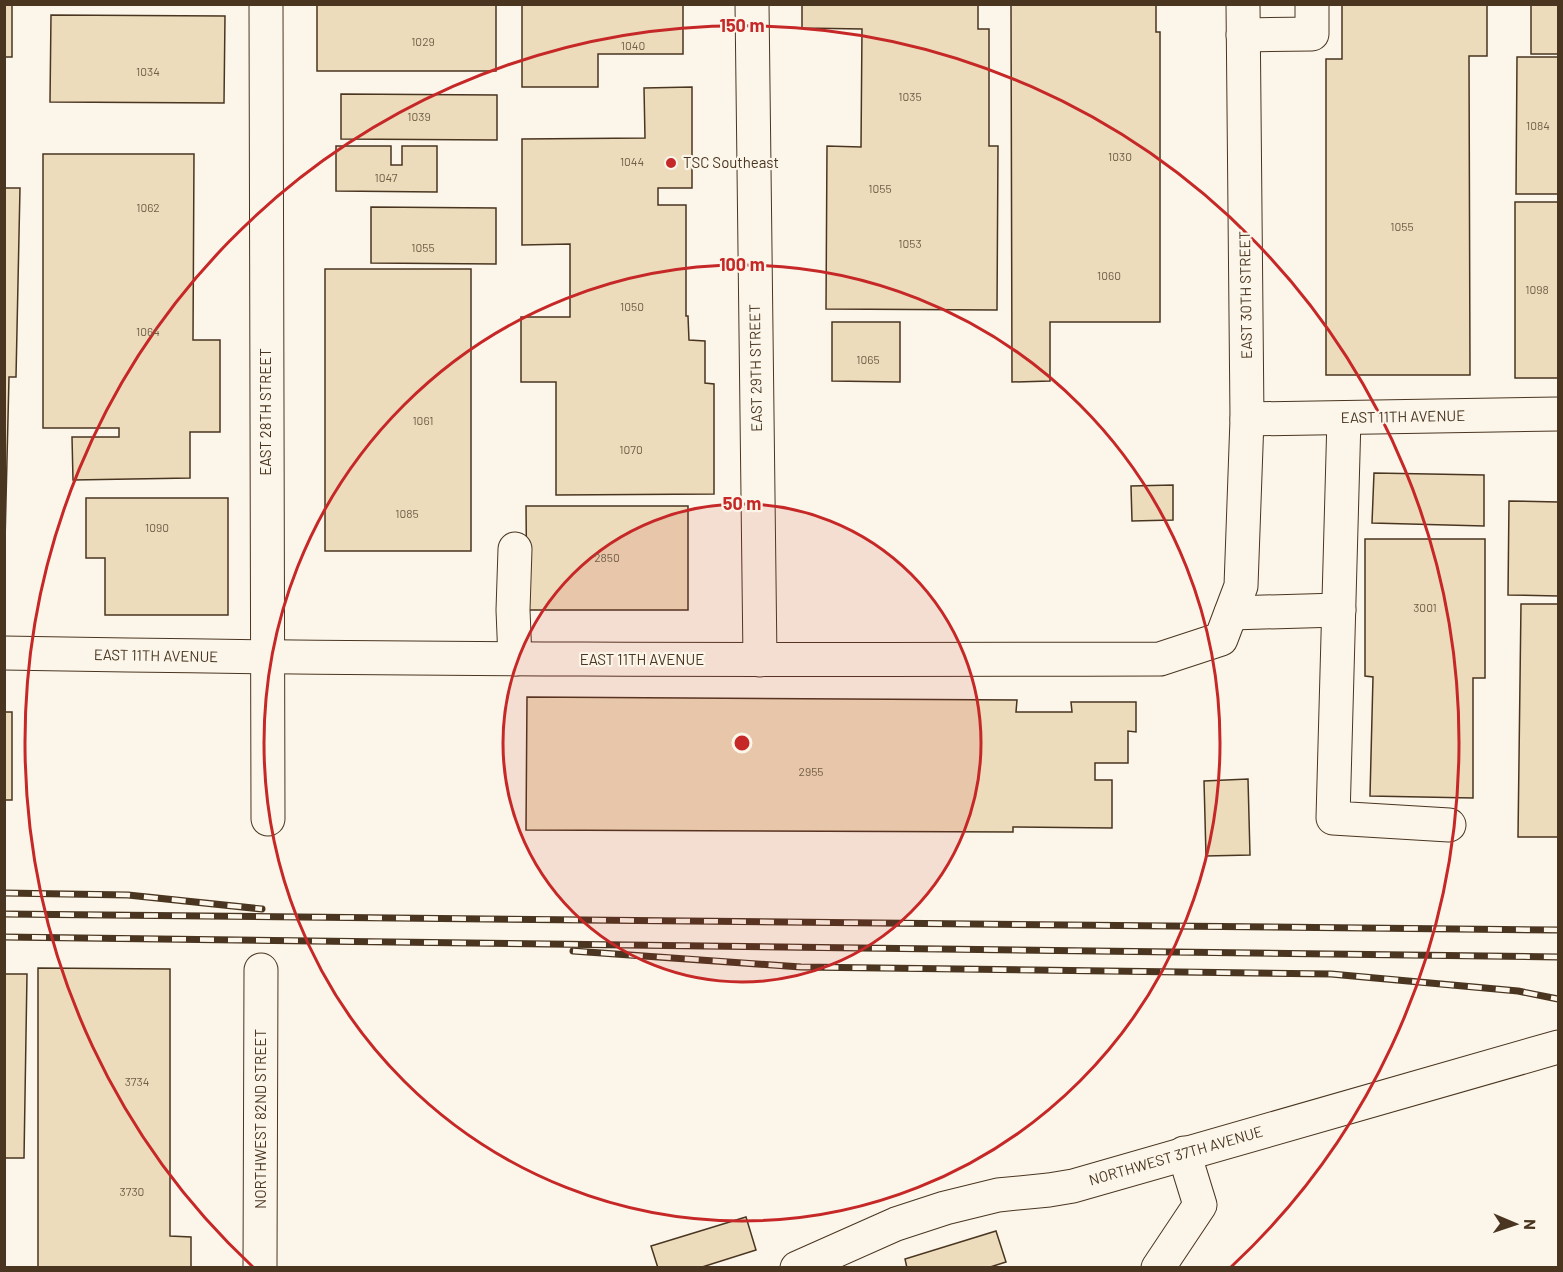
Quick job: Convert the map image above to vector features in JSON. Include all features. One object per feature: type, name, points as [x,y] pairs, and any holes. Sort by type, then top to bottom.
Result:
[{"type":"street","name":"EAST 28TH STREET","points":[[266,4],[267,819]]},
{"type":"street","name":"EAST 29TH STREET","points":[[752,4],[760,660]]},
{"type":"street","points":[[1243,20],[1312,34],[1312,4]]},
{"type":"street","name":"EAST 30TH STREET","points":[[1236,599],[1247,419],[1243,20]]},
{"type":"street","name":"EAST 11TH AVENUE","points":[[1247,419],[1558,414]]},
{"type":"street","points":[[1344,418],[1333,818],[1449,825]]},
{"type":"street","points":[[515,549],[513,610],[515,659]]},
{"type":"street","name":"EAST 11TH AVENUE","points":[[4,653],[266,658],[1160,659],[1221,639],[1236,599]]},
{"type":"street","points":[[1236,599],[1339,610]]},
{"type":"street","name":"NORTHWEST 82ND STREET","points":[[261,970],[261,1268]]},
{"type":"street","name":"NORTHWEST 37TH AVENUE","points":[[797,1268],[887,1228],[945,1208],[998,1195],[1073,1185],[1558,1047]]},
{"type":"street","points":[[1158,1268],[1200,1205],[1184,1154]]},
{"type":"building","points":[[4,4],[12,4],[12,57],[4,57]]},
{"type":"building","points":[[317,4],[496,4],[496,71],[317,71]]},
{"type":"building","points":[[522,4],[683,4],[683,54],[598,54],[598,87],[522,87]]},
{"type":"building","points":[[802,4],[978,4],[978,29],[989,29],[989,146],[998,146],[997,310],[826,309],[827,146],[861,147],[862,29],[802,28]]},
{"type":"building","points":[[1011,4],[1156,4],[1156,32],[1160,32],[1160,322],[1050,322],[1050,381],[1012,382]]},
{"type":"building","points":[[1342,4],[1487,4],[1487,56],[1469,56],[1470,375],[1326,375],[1326,59],[1342,59]]},
{"type":"building","points":[[1531,4],[1558,4],[1558,54],[1531,54]]},
{"type":"building","points":[[51,15],[225,16],[224,103],[50,102]]},
{"type":"building","points":[[1517,57],[1558,57],[1558,194],[1516,194]]},
{"type":"building","points":[[692,87],[692,188],[658,188],[658,205],[686,205],[686,316],[688,316],[689,340],[705,341],[705,383],[714,384],[714,494],[556,495],[556,382],[521,382],[521,317],[570,317],[570,244],[522,245],[522,139],[645,138],[644,88]]},
{"type":"building","points":[[341,94],[497,95],[497,140],[341,139]]},
{"type":"building","points":[[336,146],[391,146],[391,165],[402,165],[402,146],[437,146],[437,192],[336,191]]},
{"type":"building","points":[[43,154],[194,154],[193,340],[220,340],[220,432],[190,432],[190,478],[73,480],[72,437],[119,437],[119,428],[43,428]]},
{"type":"building","points":[[4,188],[20,188],[16,377],[9,377],[4,583]]},
{"type":"building","points":[[1515,202],[1558,202],[1558,378],[1515,378]]},
{"type":"building","points":[[371,207],[496,208],[496,264],[371,263]]},
{"type":"building","points":[[325,269],[471,269],[471,551],[325,551]]},
{"type":"building","points":[[832,322],[900,322],[900,382],[832,381]]},
{"type":"building","points":[[1374,473],[1484,475],[1484,526],[1372,523]]},
{"type":"building","points":[[1173,485],[1173,520],[1132,521],[1131,486]]},
{"type":"building","points":[[86,498],[228,498],[228,615],[105,615],[105,558],[86,558]]},
{"type":"building","points":[[1509,501],[1558,502],[1558,596],[1508,595]]},
{"type":"building","points":[[526,506],[688,506],[688,610],[527,610]]},
{"type":"building","points":[[1365,539],[1485,539],[1485,678],[1473,678],[1473,798],[1370,796],[1373,677],[1365,676]]},
{"type":"building","points":[[1521,604],[1558,604],[1558,837],[1518,837]]},
{"type":"building","points":[[527,697],[1017,700],[1016,712],[1072,712],[1071,702],[1136,702],[1136,732],[1128,731],[1128,763],[1095,763],[1095,780],[1112,780],[1112,828],[1013,827],[1013,832],[526,830]]},
{"type":"building","points":[[4,712],[12,712],[12,800],[4,800]]},
{"type":"building","points":[[1248,779],[1250,855],[1206,856],[1204,781]]},
{"type":"building","points":[[38,968],[170,969],[170,1236],[191,1237],[191,1268],[38,1268]]},
{"type":"building","points":[[4,974],[27,974],[24,1158],[4,1158]]},
{"type":"building","points":[[746,1217],[756,1250],[699,1268],[658,1268],[651,1246]]},
{"type":"building","points":[[996,1231],[1006,1262],[987,1268],[907,1268],[905,1259]]},
{"type":"railway","points":[[4,893],[128,895],[262,909]]},
{"type":"railway","points":[[4,914],[1558,930]]},
{"type":"railway","points":[[4,937],[1558,957]]},
{"type":"railway","points":[[573,951],[801,967],[1331,974],[1518,991],[1558,999]]},
{"type":"place","name":"TSC Southeast","points":[[671,163]]}]
